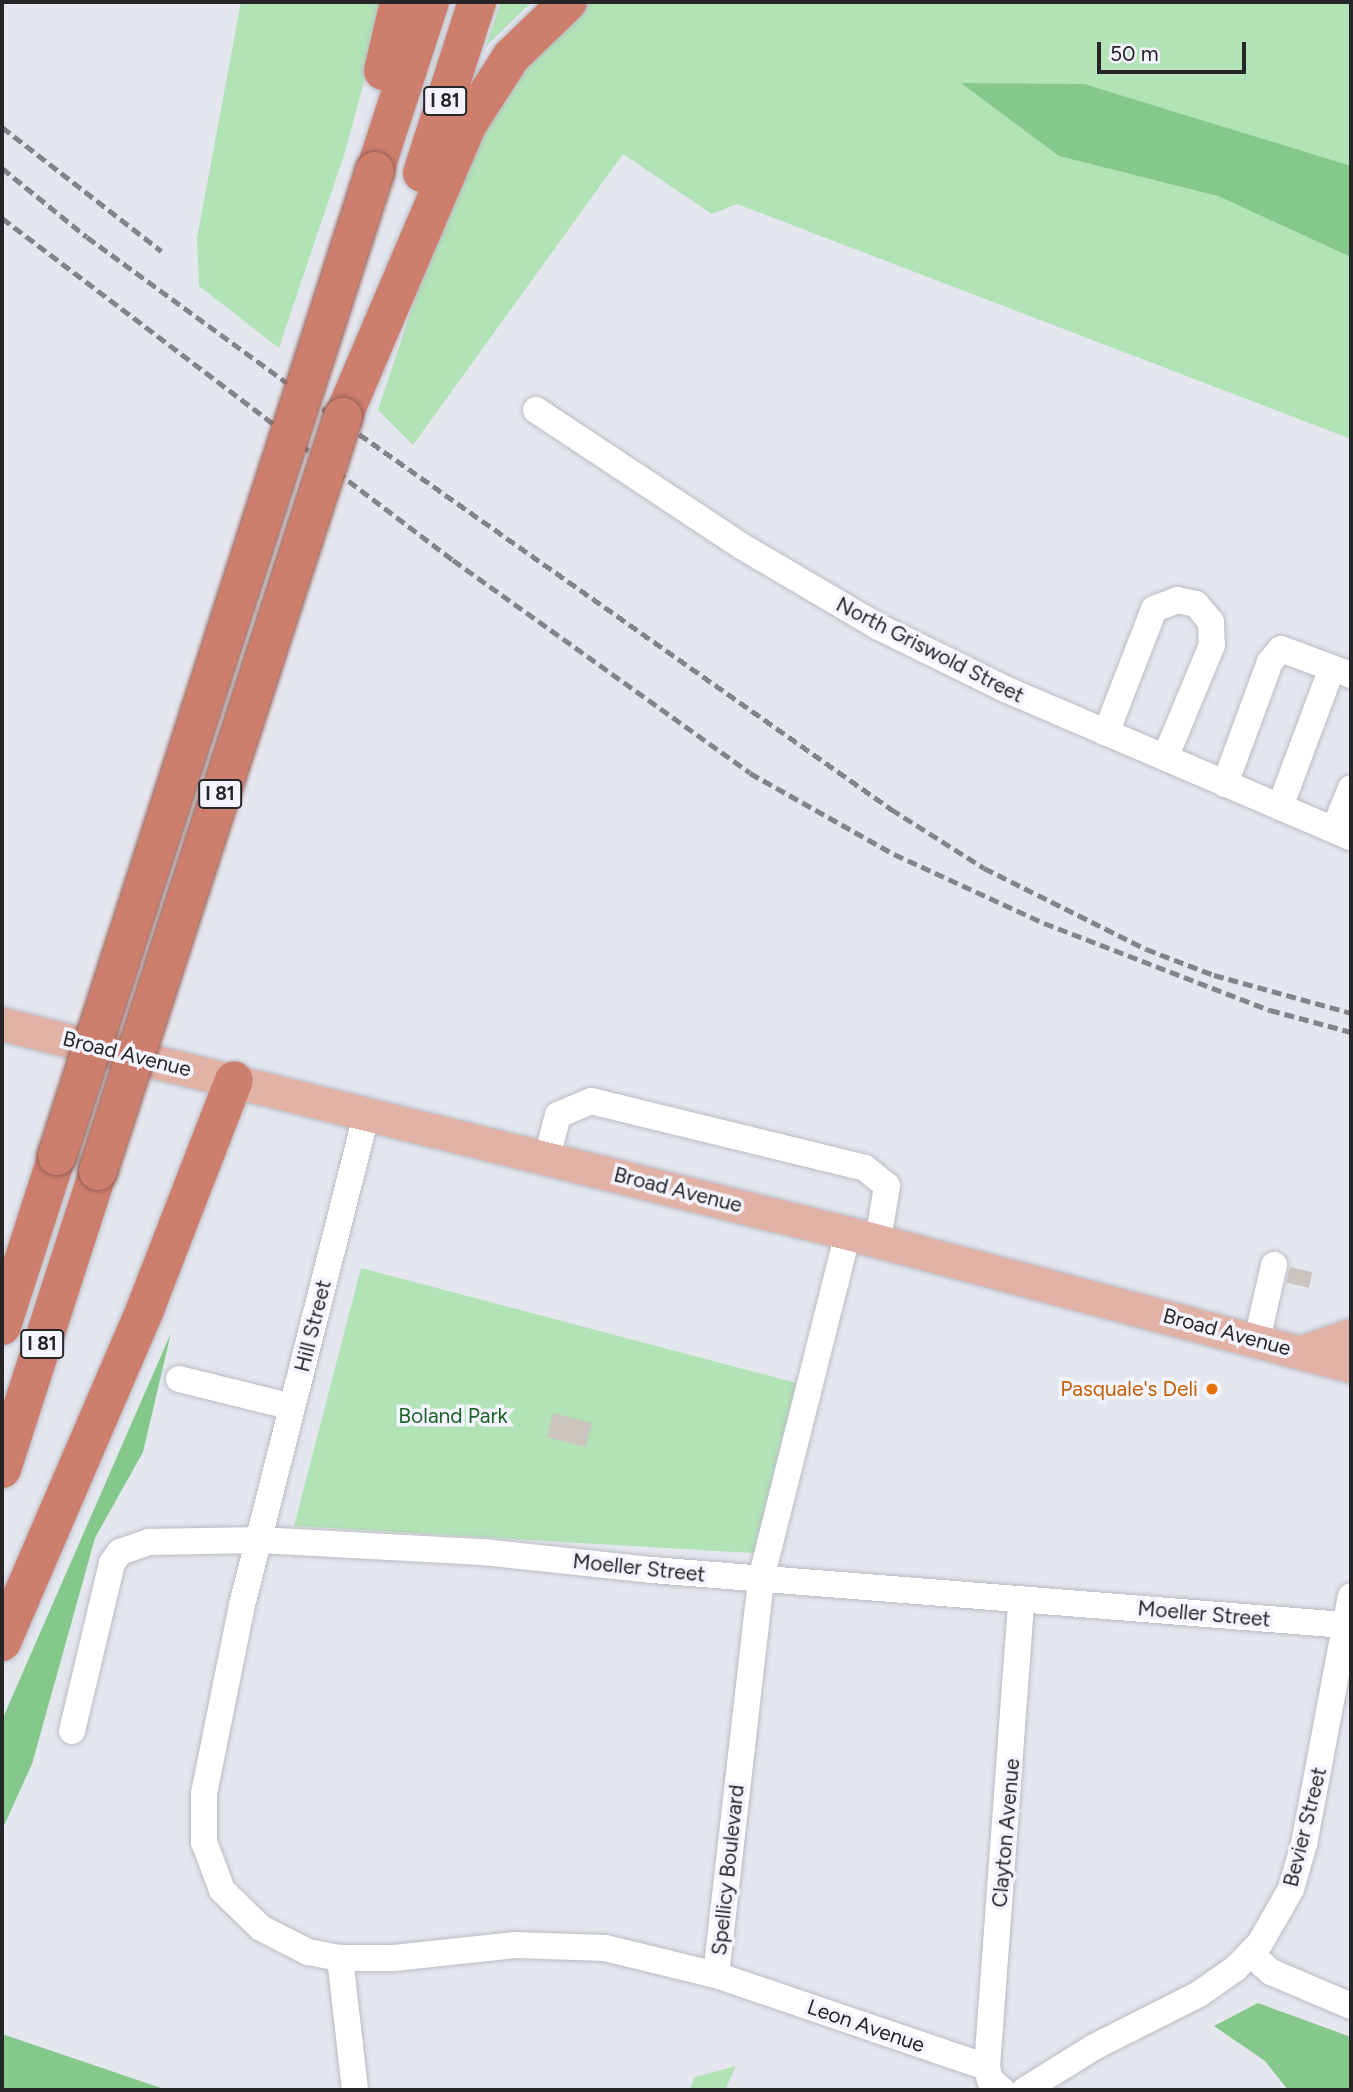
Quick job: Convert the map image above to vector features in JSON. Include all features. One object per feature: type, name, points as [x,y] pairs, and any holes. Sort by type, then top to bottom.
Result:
[{"type":"highway","points":[[366,164],[399,2]]},
{"type":"highway","name":"I 81","points":[[2,1326],[300,403],[366,164],[430,2]]},
{"type":"highway","name":"I 81","points":[[2,1469],[342,417],[422,208],[477,2]]},
{"type":"highway","points":[[422,208],[495,78],[524,41],[568,2]]},
{"type":"highway","points":[[2,1642],[146,1307],[234,1080]]},
{"type":"main road","name":"Broad Avenue","points":[[2,1024],[863,1236],[1351,1366]]},
{"type":"main road","points":[[1301,1352],[1351,1335]]},
{"type":"street","name":"North Griswold Street","points":[[536,410],[810,589],[1005,690],[1343,834]]},
{"type":"street","points":[[1106,733],[1154,609],[1177,600],[1196,604],[1211,622],[1212,645],[1165,758]]},
{"type":"street","points":[[1225,784],[1270,662],[1280,649],[1342,672],[1280,807]]},
{"type":"street","points":[[1343,834],[1351,788]]},
{"type":"street","name":"Spellicy Boulevard","points":[[258,1540],[204,1794],[204,1842],[210,1867],[237,1909],[284,1942],[340,1958],[563,1944],[605,1948],[716,1975],[761,1579],[863,1236],[887,1186],[865,1168],[591,1101],[558,1115],[547,1157]]},
{"type":"street","name":"Hill Street","points":[[258,1540],[367,1112]]},
{"type":"street","points":[[1256,1340],[1274,1265]]},
{"type":"street","points":[[179,1379],[292,1407]]},
{"type":"street","name":"Moeller Street","points":[[72,1731],[113,1563],[120,1552],[149,1542],[258,1540],[483,1552],[761,1579],[1344,1625]]},
{"type":"street","name":"Bevier Street","points":[[1025,2090],[1094,2047],[1199,1994],[1251,1954],[1292,1889],[1301,1855],[1351,1596]]},
{"type":"street","name":"Clayton Avenue","points":[[987,2067],[1021,1599]]},
{"type":"street","points":[[1251,1954],[1271,1972],[1351,2006]]},
{"type":"street","points":[[340,1958],[355,2090]]},
{"type":"street","name":"Leon Avenue","points":[[716,1975],[987,2067]]},
{"type":"street","points":[[987,2067],[990,2080],[1002,2090]]},
{"type":"green space","points":[[241,2],[379,2],[371,55],[346,149],[279,348],[199,286],[197,238]]},
{"type":"green space","points":[[501,2],[532,2],[486,46]]},
{"type":"green space","points":[[593,2],[1351,2],[1351,439],[737,204],[712,214],[623,154],[413,445],[378,410],[460,164],[561,20]]},
{"type":"green space","points":[[961,83],[1084,84],[1351,166],[1351,257],[1218,196],[1059,156]]},
{"type":"green space","name":"Boland Park","points":[[361,1268],[808,1386],[767,1554],[294,1526]]},
{"type":"green space","points":[[171,1333],[143,1452],[95,1538],[32,1764],[2,1830],[2,1720]]},
{"type":"green space","points":[[1258,2003],[1351,2037],[1351,2090],[1288,2090],[1265,2061],[1214,2026]]},
{"type":"green space","points":[[2,2034],[167,2090],[2,2090]]},
{"type":"green space","points":[[736,2066],[725,2090],[689,2090],[695,2077]]},
{"type":"building","points":[[1290,1267],[1312,1272],[1309,1288],[1286,1283]]},
{"type":"building","points":[[553,1413],[592,1423],[586,1447],[547,1437]]},
{"type":"railway","points":[[2,127],[161,251]]},
{"type":"railway","points":[[2,168],[87,237],[298,391],[891,809],[984,868],[1146,949],[1214,975],[1351,1013]]},
{"type":"railway","points":[[2,218],[453,560],[750,773],[894,854],[1044,923],[1270,1010],[1351,1032]]},
{"type":"place","name":"Pasquale's Deli","points":[[1212,1389]]}]
